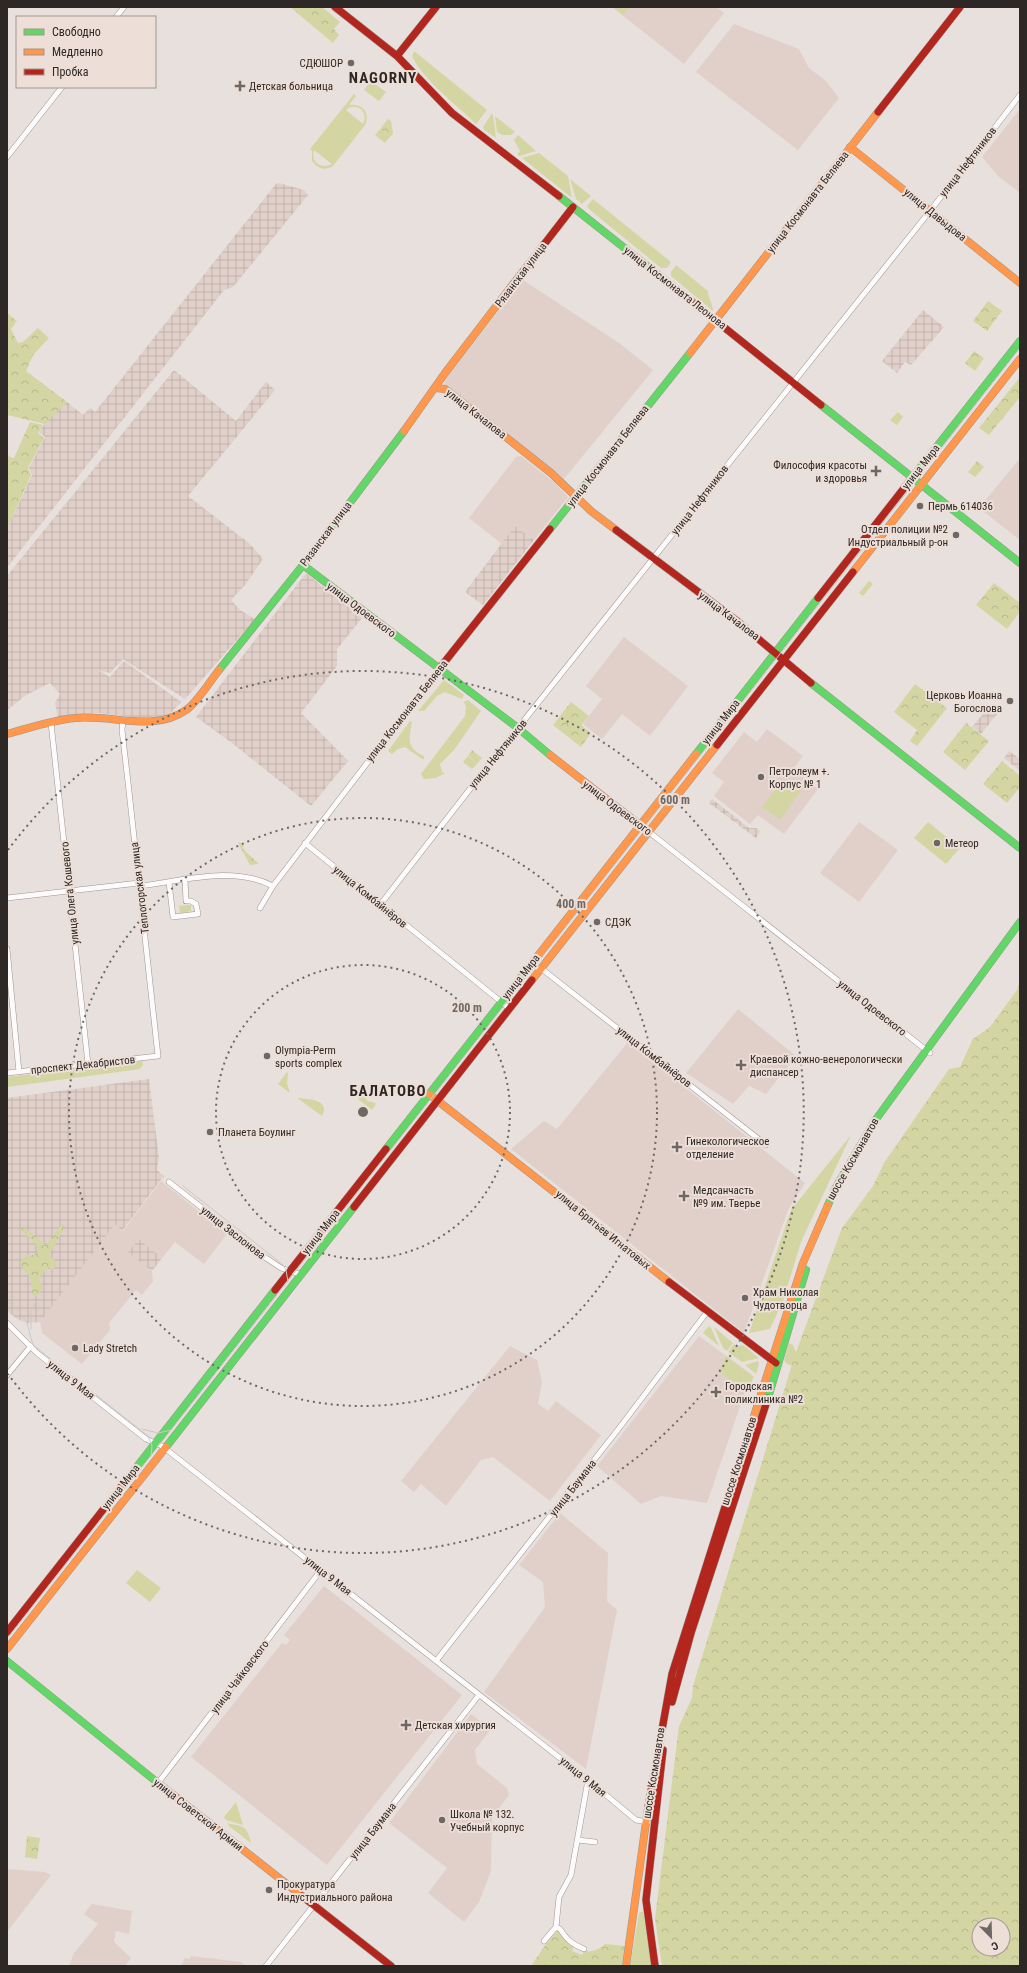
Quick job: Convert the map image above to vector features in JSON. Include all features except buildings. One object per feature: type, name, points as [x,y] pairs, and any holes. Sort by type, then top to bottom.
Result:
[{"type":"main road","name":"улица Космонавта Леонова","points":[[335,7],[397,56],[452,113],[716,320],[1020,563]]},
{"type":"main road","points":[[397,56],[436,7]]},
{"type":"main road","name":"улица Космонавта Беляева","points":[[439,669],[716,320],[960,7]]},
{"type":"main road","name":"улица Давыдова","points":[[850,147],[1020,283]]},
{"type":"main road","name":"Рязанская улица","points":[[7,734],[51,723],[85,717],[155,722],[167,720],[187,710],[303,565],[573,207]]},
{"type":"main road","name":"улица Мира","points":[[7,1632],[1020,341]]},
{"type":"main road","name":"улица Мира","points":[[7,1649],[439,1101],[1020,359]]},
{"type":"main road","name":"улица Качалова","points":[[436,388],[445,389],[551,473],[591,511],[737,621],[770,648],[774,655],[1020,848]]},
{"type":"main road","name":"улица Одоевского","points":[[303,565],[518,728],[577,777],[649,832]]},
{"type":"main road","name":"шоссе Космонавтов","points":[[626,1966],[646,1821],[672,1674],[774,1362],[808,1265],[840,1192],[878,1125],[1020,922]]},
{"type":"main road","name":"шоссе Космонавтов","points":[[928,1052],[1020,930]]},
{"type":"main road","name":"улица Братьев Игнатовых","points":[[429,1094],[707,1312],[774,1362]]},
{"type":"main road","name":"шоссе Космонавтов","points":[[654,1966],[646,1900],[665,1734],[678,1674],[774,1362]]},
{"type":"main road","points":[[7,1624],[16,1613],[27,1606]]},
{"type":"main road","name":"улица Советской Армии","points":[[7,1661],[60,1706],[391,1966]]},
{"type":"street","points":[[117,16],[124,7]]},
{"type":"street","points":[[7,157],[61,88]]},
{"type":"street","name":"улица Нефтяников","points":[[380,905],[518,728],[930,211],[1020,95]]},
{"type":"street","name":"улица Космонавта Беляева","points":[[260,908],[273,886],[305,843],[439,669]]},
{"type":"street","name":"Теплогорская улица","points":[[123,720],[122,730],[158,1056]]},
{"type":"street","name":"улица Олега Кошевого","points":[[51,723],[88,1064]]},
{"type":"street","name":"улица Одоевского","points":[[649,832],[928,1052]]},
{"type":"street","name":"улица Комбайнёров","points":[[305,843],[510,1009]]},
{"type":"street","points":[[7,898],[233,875],[249,876],[273,886]]},
{"type":"street","points":[[169,882],[173,917],[198,914],[196,904],[186,901],[184,880]]},
{"type":"street","points":[[7,949],[19,1072]]},
{"type":"street","name":"улица Комбайнёров","points":[[542,969],[766,1145]]},
{"type":"street","name":"проспект Декабристов","points":[[7,1073],[158,1056]]},
{"type":"street","name":"улица Заслонова","points":[[169,1182],[266,1258],[289,1272],[302,1275]]},
{"type":"street","name":"улица Баумана","points":[[436,1661],[620,1427],[707,1312]]},
{"type":"street","name":"улица 9 Мая","points":[[7,1323],[31,1346],[141,1435],[165,1449],[321,1570],[588,1780],[636,1820],[654,1822]]},
{"type":"street","points":[[7,1375],[31,1346]]},
{"type":"street","name":"улица Чайковского","points":[[158,1783],[321,1570]]},
{"type":"street","name":"улица Баумана","points":[[266,1966],[479,1695]]},
{"type":"street","points":[[544,1942],[556,1927],[559,1896],[571,1875],[588,1780]]},
{"type":"street","points":[[578,1840],[595,1842]]},
{"type":"street","points":[[556,1927],[560,1929],[566,1939],[584,1949]]},
{"type":"shaded area","points":[[612,7],[716,7],[724,13],[684,64]]},
{"type":"shaded area","points":[[734,24],[799,49],[809,68],[826,81],[839,98],[798,150],[696,72]]},
{"type":"shaded area","points":[[1020,109],[1020,193],[998,176],[982,157]]},
{"type":"shaded area","points":[[279,183],[304,190],[308,195],[233,287],[224,290],[9,565],[7,564],[7,529],[32,475],[29,468],[45,437],[39,432],[53,412],[67,402],[83,415],[90,408],[95,412],[276,184]]},
{"type":"shaded area","points":[[523,280],[619,343],[653,370],[564,479],[444,384],[446,378]]},
{"type":"shaded area","points":[[923,310],[944,327],[911,365],[905,362],[897,373],[882,361]]},
{"type":"shaded area","points":[[174,370],[236,421],[266,382],[275,390],[188,496],[250,544],[263,559],[245,585],[231,600],[240,610],[255,619],[185,699],[123,659],[110,673],[98,670],[110,677],[124,661],[181,702],[169,715],[142,718],[98,713],[58,718],[55,703],[60,694],[50,683],[26,695],[7,710],[7,576]]},
{"type":"shaded area","points":[[521,456],[556,484],[568,497],[534,540],[515,526],[502,544],[469,518],[516,457]]},
{"type":"shaded area","points":[[1020,458],[1020,540],[979,508]]},
{"type":"shaded area","points":[[515,526],[534,540],[483,605],[465,592]]},
{"type":"shaded area","points":[[306,573],[362,618],[337,649],[337,666],[301,713],[348,761],[311,806],[232,743],[196,717]]},
{"type":"shaded area","points":[[624,637],[688,686],[650,736],[622,714],[602,739],[583,724],[602,699],[586,686]]},
{"type":"shaded area","points":[[989,707],[997,714],[981,734],[972,727]]},
{"type":"shaded area","name":"Петролеум +. Корпус № 1","points":[[767,729],[803,756],[793,769],[818,789],[784,834],[758,815],[750,824],[714,796],[724,782],[712,773],[744,732],[757,742]]},
{"type":"shaded area","points":[[1009,751],[1020,759],[1020,771],[1004,758]]},
{"type":"shaded area","points":[[712,799],[749,828],[756,828],[760,831],[756,838],[709,803]]},
{"type":"shaded area","points":[[859,822],[898,850],[859,902],[820,873]]},
{"type":"shaded area","name":"Краевой кожно-венерологически диспансер","points":[[738,1009],[796,1056],[766,1094],[749,1086],[733,1104],[686,1073]]},
{"type":"shaded area","name":"Медсанчасть №9 им. Тверье","points":[[628,1042],[805,1183],[788,1210],[744,1333],[511,1149],[544,1121],[557,1129]]},
{"type":"shaded area","points":[[149,1079],[159,1158],[157,1170],[164,1176],[122,1231],[115,1224],[40,1322],[27,1323],[17,1319],[7,1311],[7,1098]]},
{"type":"shaded area","points":[[161,1181],[227,1234],[204,1264],[175,1242],[162,1258],[139,1239],[129,1252],[152,1271],[153,1281],[142,1295],[136,1290],[109,1323],[110,1330],[82,1364],[42,1333],[40,1322],[115,1223],[123,1231]]},
{"type":"shaded area","points":[[139,1239],[162,1258],[152,1271],[128,1252]]},
{"type":"shaded area","points":[[699,1336],[751,1374],[707,1503],[661,1496],[641,1504],[597,1466]]},
{"type":"shaded area","points":[[510,1346],[537,1360],[542,1382],[538,1404],[548,1411],[556,1401],[601,1435],[550,1501],[493,1457],[481,1460],[446,1506],[421,1484],[414,1492],[401,1481]]},
{"type":"shaded area","points":[[560,1513],[608,1553],[607,1601],[617,1610],[586,1769],[484,1692],[545,1607],[543,1582],[519,1565]]},
{"type":"shaded area","points":[[324,1586],[462,1695],[327,1865],[191,1757],[282,1643],[286,1645],[290,1640],[284,1635]]},
{"type":"shaded area","name":"Школа № 132. Учебный корпус","points":[[471,1714],[491,1729],[475,1750],[477,1764],[507,1788],[509,1795],[492,1817],[491,1871],[479,1902],[464,1922],[428,1893],[447,1868],[389,1823]]},
{"type":"shaded area","points":[[7,1869],[45,1872],[51,1875],[7,1932]]},
{"type":"shaded area","points":[[92,1904],[132,1911],[129,1934],[116,1931],[114,1942],[131,1958],[125,1966],[69,1966],[74,1953],[98,1924],[84,1914]]},
{"type":"shaded area","points":[[191,1956],[241,1962],[246,1966],[181,1966],[185,1958],[190,1959]]},
{"type":"green space","points":[[290,7],[322,7],[340,22],[334,29],[339,35],[333,43]]},
{"type":"green space","points":[[613,7],[630,7],[623,15]]},
{"type":"green space","points":[[414,51],[487,110],[476,124],[424,74],[412,56]]},
{"type":"green space","points":[[371,81],[386,92],[379,101],[364,90]]},
{"type":"green space","points":[[354,94],[356,96],[349,105],[361,107],[366,113],[367,121],[333,166],[324,169],[317,166],[312,161],[312,151],[310,149]],"holes":[[[350,107],[357,107],[364,113],[365,116],[363,124],[346,110]],[[315,151],[332,164],[324,166],[315,162],[313,155]]]},
{"type":"green space","points":[[492,113],[496,138],[484,130],[483,127]]},
{"type":"green space","points":[[495,116],[515,132],[511,135],[502,135],[497,132]]},
{"type":"green space","points":[[388,119],[391,121],[393,134],[390,137],[380,129]]},
{"type":"green space","points":[[380,129],[390,137],[385,143],[375,135]]},
{"type":"green space","points":[[518,135],[536,151],[519,156],[517,154],[520,151],[514,140]]},
{"type":"green space","points":[[539,153],[568,176],[572,198],[522,158]]},
{"type":"green space","points":[[570,179],[591,196],[582,204],[576,199]]},
{"type":"green space","points":[[593,199],[671,262],[667,268],[661,268],[590,210],[587,206]]},
{"type":"green space","points":[[676,265],[708,291],[713,311],[671,276],[671,272]]},
{"type":"green space","points":[[988,301],[1002,311],[987,331],[973,321]]},
{"type":"green space","points":[[7,313],[17,321],[11,329],[18,343],[23,342],[38,328],[49,338],[33,355],[26,371],[67,402],[45,424],[7,415]]},
{"type":"green space","points":[[974,351],[984,358],[975,371],[965,363]]},
{"type":"green space","points":[[1020,377],[1020,397],[989,435],[979,428]]},
{"type":"green space","points":[[898,412],[903,417],[897,425],[890,420]]},
{"type":"green space","points":[[30,422],[43,425],[38,433],[44,438],[28,468],[31,475],[7,529],[7,456],[14,458]]},
{"type":"green space","points":[[977,461],[984,467],[975,477],[968,472]]},
{"type":"green space","points":[[869,581],[873,584],[863,596],[859,593]]},
{"type":"green space","points":[[994,583],[1020,603],[1020,612],[1007,629],[976,605]]},
{"type":"green space","points":[[444,680],[464,695],[462,699],[445,692],[437,696],[424,711],[418,711]]},
{"type":"green space","points":[[915,684],[947,708],[917,746],[910,741],[917,730],[894,712]]},
{"type":"green space","points":[[468,700],[481,711],[454,750],[440,764],[442,772],[445,773],[436,778],[424,779],[421,774],[465,716],[466,707],[464,702]]},
{"type":"green space","points":[[571,702],[589,716],[581,725],[591,733],[581,747],[553,725]]},
{"type":"green space","points":[[410,721],[412,722],[410,742],[414,750],[424,756],[424,759],[405,747],[398,749],[392,754],[388,751]]},
{"type":"green space","points":[[966,723],[989,741],[965,770],[943,752]]},
{"type":"green space","points":[[472,750],[482,758],[477,764],[468,756]]},
{"type":"green space","points":[[468,756],[477,764],[472,769],[463,762]]},
{"type":"green space","points":[[1002,761],[1020,776],[1020,787],[1007,803],[983,784]]},
{"type":"green space","points":[[784,778],[801,791],[780,820],[762,807]]},
{"type":"green space","name":"Метеор","points":[[928,822],[960,848],[946,864],[914,838]]},
{"type":"green space","points":[[239,842],[244,846],[242,848],[259,864],[250,865],[238,843]]},
{"type":"green space","points":[[191,905],[191,911],[180,913],[179,906]]},
{"type":"green space","points":[[1020,981],[1020,1966],[662,1966],[655,1919],[679,1726],[692,1698],[693,1686],[795,1355],[842,1228],[873,1186],[884,1163],[949,1069],[960,1067],[973,1039],[990,1027],[1017,990]]},
{"type":"green space","points":[[142,1061],[143,1065],[140,1069],[7,1087],[7,1077]]},
{"type":"green space","points":[[287,1072],[287,1083],[290,1093],[278,1084]]},
{"type":"green space","points":[[364,1091],[368,1094],[366,1098],[367,1101],[376,1104],[372,1110],[358,1099]]},
{"type":"green space","points":[[297,1098],[321,1103],[324,1110],[322,1116]]},
{"type":"green space","points":[[851,1135],[801,1242],[783,1301],[770,1329],[749,1333],[791,1210]]},
{"type":"green space","points":[[63,1223],[65,1227],[49,1255],[58,1264],[52,1270],[49,1267],[39,1278],[43,1289],[36,1297],[32,1294],[29,1278],[20,1262],[26,1255],[34,1255],[38,1253],[38,1249],[32,1240],[20,1230],[23,1227],[46,1245]]},
{"type":"green space","points":[[709,1326],[711,1328],[719,1346],[703,1333]]},
{"type":"green space","points":[[714,1327],[733,1343],[727,1351],[723,1348]]},
{"type":"green space","points":[[789,1343],[793,1345],[798,1357],[795,1367],[787,1364],[784,1360]]},
{"type":"green space","points":[[734,1344],[737,1346],[743,1345],[759,1358],[742,1362],[728,1352]]},
{"type":"green space","points":[[726,1356],[754,1377],[749,1386],[737,1384],[719,1372]]},
{"type":"green space","points":[[758,1361],[759,1364],[756,1374],[745,1365]]},
{"type":"green space","points":[[137,1570],[161,1588],[150,1602],[126,1583]]},
{"type":"green space","points":[[236,1802],[243,1825],[226,1820],[224,1817]]},
{"type":"green space","points":[[227,1823],[244,1828],[248,1833],[251,1843],[230,1827]]},
{"type":"green space","points":[[27,1836],[40,1838],[37,1859],[25,1857]]},
{"type":"green space","points":[[643,1911],[652,1966],[630,1966],[639,1913]]},
{"type":"green space","points":[[558,1930],[565,1940],[574,1946],[572,1951],[582,1955],[584,1951],[595,1950],[605,1944],[625,1946],[622,1966],[531,1966],[546,1944]]},
{"type":"tram line","points":[[7,1639],[1020,348]]},
{"type":"tram line","points":[[183,1186],[282,1264],[286,1270],[288,1282]]},
{"type":"tram line","points":[[31,1329],[31,1311],[37,1300]]},
{"type":"tram line","points":[[9,1302],[20,1312],[27,1323],[33,1345],[148,1436],[152,1446],[151,1456]]},
{"type":"tram line","points":[[142,1429],[158,1433],[171,1430]]},
{"type":"traffic: fast","points":[[559,196],[695,304]]},
{"type":"traffic: fast","points":[[912,478],[1020,341]]},
{"type":"traffic: fast","points":[[550,529],[690,353]]},
{"type":"traffic: fast","points":[[821,405],[1020,563]]},
{"type":"traffic: fast","points":[[219,670],[303,565],[404,431]]},
{"type":"traffic: fast","points":[[303,565],[518,728],[550,755]]},
{"type":"traffic: fast","points":[[696,754],[818,598]]},
{"type":"traffic: fast","points":[[811,683],[1020,848]]},
{"type":"traffic: fast","points":[[828,1205],[835,1189],[874,1122],[1020,922]]},
{"type":"traffic: fast","points":[[386,1149],[533,962]]},
{"type":"traffic: fast","points":[[166,1447],[354,1207]]},
{"type":"traffic: fast","points":[[768,1398],[806,1270]]},
{"type":"traffic: fast","points":[[132,1473],[275,1290]]},
{"type":"traffic: fast","points":[[7,1661],[158,1783]]},
{"type":"traffic: slow","points":[[690,353],[878,112]]},
{"type":"traffic: slow","points":[[850,147],[1020,283]]},
{"type":"traffic: slow","points":[[404,431],[445,373],[511,287]]},
{"type":"traffic: slow","points":[[853,572],[1020,359]]},
{"type":"traffic: slow","points":[[436,388],[445,389],[551,473],[591,511],[616,530]]},
{"type":"traffic: slow","points":[[7,734],[49,722],[75,718],[89,717],[146,722],[174,717],[194,703],[219,670]]},
{"type":"traffic: slow","points":[[532,980],[717,745]]},
{"type":"traffic: slow","points":[[533,962],[696,754]]},
{"type":"traffic: slow","points":[[550,755],[649,832]]},
{"type":"traffic: slow","points":[[429,1094],[669,1282]]},
{"type":"traffic: slow","points":[[725,1507],[803,1263],[828,1205]]},
{"type":"traffic: slow","points":[[7,1649],[166,1447]]},
{"type":"traffic: slow","points":[[158,1783],[302,1896]]},
{"type":"traffic: slow","points":[[626,1966],[648,1808]]},
{"type":"traffic: jam","points":[[335,7],[397,56],[452,113],[559,196]]},
{"type":"traffic: jam","points":[[397,56],[436,7]]},
{"type":"traffic: jam","points":[[878,112],[960,7]]},
{"type":"traffic: jam","points":[[511,287],[573,207]]},
{"type":"traffic: jam","points":[[695,304],[821,405]]},
{"type":"traffic: jam","points":[[818,598],[912,478]]},
{"type":"traffic: jam","points":[[439,669],[550,529]]},
{"type":"traffic: jam","points":[[616,530],[737,621],[811,683]]},
{"type":"traffic: jam","points":[[717,745],[853,572]]},
{"type":"traffic: jam","points":[[354,1207],[532,980]]},
{"type":"traffic: jam","points":[[275,1290],[386,1149]]},
{"type":"traffic: jam","points":[[669,1282],[776,1363]]},
{"type":"traffic: jam","points":[[672,1702],[691,1633],[768,1398]]},
{"type":"traffic: jam","points":[[7,1632],[132,1473]]},
{"type":"traffic: jam","points":[[648,1808],[672,1674],[725,1507]]},
{"type":"traffic: jam","points":[[655,1966],[646,1900],[663,1750]]},
{"type":"traffic: jam","points":[[302,1896],[391,1966]]},
{"type":"place","name":"СДЮШОР","points":[[351,63]]},
{"type":"place","name":"Детская больница","points":[[240,86]]},
{"type":"place","name":"Философия красоты и здоровья","points":[[876,471]]},
{"type":"place","name":"Пермь 614036","points":[[920,506]]},
{"type":"place","name":"Отдел полиции №2 Индустриальный р-он","points":[[956,535]]},
{"type":"place","name":"Церковь Иоанна Богослова","points":[[1010,701]]},
{"type":"place","name":"Петролеум +. Корпус № 1","points":[[761,777]]},
{"type":"place","name":"Метеор","points":[[937,843]]},
{"type":"place","name":"СДЭК","points":[[597,922]]},
{"type":"place","name":"Olympia-Perm sports complex","points":[[267,1056]]},
{"type":"place","name":"Краевой кожно-венерологически диспансер","points":[[741,1065]]},
{"type":"place","name":"Планета Боулинг","points":[[210,1132]]},
{"type":"place","name":"Гинекологическое отделение","points":[[677,1147]]},
{"type":"place","name":"Медсанчасть №9 им. Тверье","points":[[684,1196]]},
{"type":"place","name":"Храм Николая Чудотворца","points":[[745,1298]]},
{"type":"place","name":"Lady Stretch","points":[[75,1348]]},
{"type":"place","name":"Городская поликлиника №2","points":[[716,1392]]},
{"type":"place","name":"Детская хирургия","points":[[406,1725]]},
{"type":"place","name":"Школа № 132. Учебный корпус","points":[[442,1820]]},
{"type":"place","name":"Прокуратура Индустриального района","points":[[269,1890]]},
{"type":"district","name":"NAGORNY","points":[[383,78]]},
{"type":"district","name":"БАЛАТОВО","points":[[388,1091]]}]
